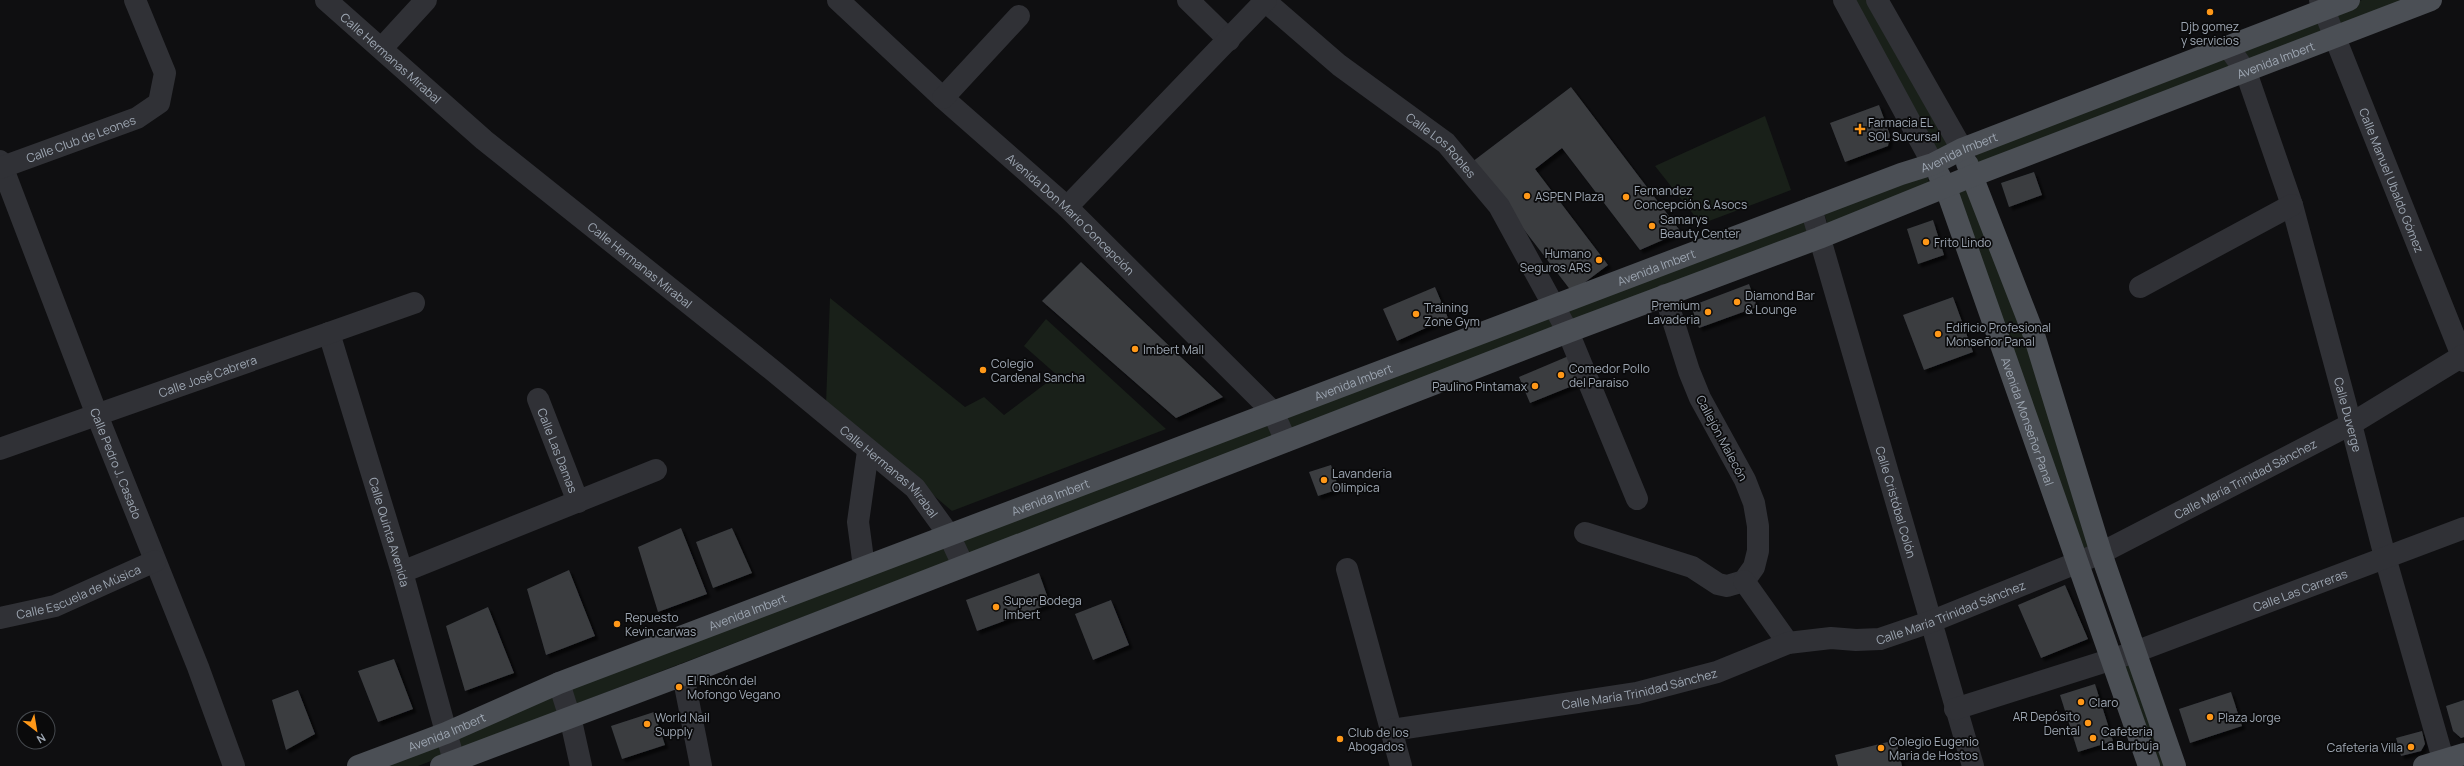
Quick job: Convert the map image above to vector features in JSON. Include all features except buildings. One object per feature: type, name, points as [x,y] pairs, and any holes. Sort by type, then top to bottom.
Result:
[{"type":"main road","name":"Avenida Imbert","points":[[358,766],[446,733],[559,683],[1811,208],[1933,164],[1962,149],[2229,48],[2322,5],[2349,0]]},
{"type":"main road","name":"Avenida Imbert","points":[[447,763],[683,675],[963,565],[1286,442],[1568,332],[1819,238],[1946,188],[1972,176],[2431,0]]},
{"type":"main road","points":[[1962,149],[2034,335],[2101,553],[2175,766]]},
{"type":"main road","name":"Avenida Monseñor Panal","points":[[1933,164],[1946,188],[2076,564],[2149,766]]},
{"type":"main road","points":[[2438,764],[2464,754]]},
{"type":"street","name":"Calle Club de Leones","points":[[1,166],[137,118],[159,104],[165,74],[135,0]]},
{"type":"street","name":"Calle Hermanas Mirabal","points":[[326,0],[382,48],[484,140],[771,369],[914,488],[949,535],[963,565]]},
{"type":"street","points":[[382,48],[426,0]]},
{"type":"street","name":"Avenida Don Mario Concepción","points":[[838,0],[943,98],[1067,207],[1273,412],[1286,442]]},
{"type":"street","points":[[1188,0],[1229,40]]},
{"type":"street","points":[[1067,207],[1229,40],[1265,0]]},
{"type":"street","name":"Calle Los Robles","points":[[1265,0],[1339,65],[1446,143],[1499,206],[1568,332],[1637,499]]},
{"type":"street","name":"Avenida Monseñor Panal","points":[[1844,0],[1933,164]]},
{"type":"street","points":[[1877,0],[1962,149]]},
{"type":"street","name":"Calle Manuel Ubaldo Gómez","points":[[2322,5],[2463,357]]},
{"type":"street","points":[[943,98],[1019,16]]},
{"type":"street","name":"Calle Duverge","points":[[2229,48],[2246,72],[2292,205],[2351,424],[2438,764]]},
{"type":"street","name":"Calle Pedro J. Casado","points":[[1,166],[97,415],[198,667],[234,766]]},
{"type":"street","points":[[2140,287],[2292,205]]},
{"type":"street","name":"Calle Cristóbal Colón","points":[[1811,208],[1973,766]]},
{"type":"street","name":"Callejón Malecón","points":[[1665,295],[1689,371],[1700,398],[1738,467],[1754,503],[1758,526],[1758,551],[1754,567],[1744,581]]},
{"type":"street","name":"Calle José Cabrera","points":[[0,449],[414,303]]},
{"type":"street","name":"Calle Quinta Avenida","points":[[329,333],[402,572],[446,733],[447,763]]},
{"type":"street","name":"Calle María Trinidad Sánchez","points":[[1392,730],[1638,693],[1718,672],[1788,643],[1831,638],[1856,640],[1880,639],[1930,622],[2101,553],[2351,424],[2463,357]]},
{"type":"street","name":"Calle Las Damas","points":[[538,399],[578,502]]},
{"type":"street","points":[[864,567],[858,522],[868,451]]},
{"type":"street","points":[[402,572],[656,470]]},
{"type":"street","name":"Calle Las Carreras","points":[[1956,709],[2135,652],[2464,528]]},
{"type":"street","points":[[1585,533],[1692,567],[1718,584],[1727,586],[1744,581],[1788,643]]},
{"type":"street","name":"Calle Escuela de Música","points":[[0,618],[55,606],[155,561]]},
{"type":"street","points":[[1347,569],[1401,766]]},
{"type":"street","points":[[683,675],[701,766]]},
{"type":"street","points":[[559,683],[570,716],[581,766]]},
{"type":"shaded area","points":[[1850,0],[1870,0],[1954,144],[1932,156]]},
{"type":"shaded area","points":[[2362,0],[2418,0],[2341,31],[2330,12]]},
{"type":"shaded area","points":[[2320,21],[2327,35],[1978,165],[1975,151]]},
{"type":"shaded area","points":[[1765,116],[1791,190],[1701,224],[1655,166]]},
{"type":"shaded area","points":[[1927,173],[1930,188],[1828,225],[1824,213]]},
{"type":"shaded area","points":[[1970,189],[2003,274],[2092,549],[2080,552],[1954,194]]},
{"type":"shaded area","points":[[1807,216],[1809,232],[1570,324],[1564,307]]},
{"type":"shaded area","points":[[830,298],[965,407],[984,397],[1004,415],[1057,375],[1024,346],[1046,319],[1166,429],[952,511],[826,404]]},
{"type":"shaded area","points":[[1551,313],[1554,328],[1291,430],[1284,413]]},
{"type":"shaded area","points":[[1268,422],[1275,437],[968,556],[961,538]]},
{"type":"shaded area","points":[[945,545],[954,559],[573,705],[565,685]]},
{"type":"shaded area","points":[[2132,658],[2170,766],[2154,766],[2116,663]]},
{"type":"shaded area","points":[[554,693],[558,711],[458,753],[455,737]]},
{"type":"shaded area","points":[[441,740],[444,756],[418,766],[375,766]]},
{"type":"place","name":"Djb gomez y servicios","points":[[2210,12]]},
{"type":"place","name":"Farmacia EL SOL Sucursal","points":[[1860,129]]},
{"type":"place","name":"ASPEN Plaza","points":[[1527,196]]},
{"type":"place","name":"Fernandez Concepción & Asocs","points":[[1626,197]]},
{"type":"place","name":"Samarys Beauty Center","points":[[1652,226]]},
{"type":"place","name":"Frito Lindo","points":[[1926,242]]},
{"type":"place","name":"Humano Seguros ARS","points":[[1599,260]]},
{"type":"place","name":"Diamond Bar & Lounge","points":[[1737,302]]},
{"type":"place","name":"Premium Lavaderia","points":[[1708,312]]},
{"type":"place","name":"Training Zone Gym","points":[[1416,314]]},
{"type":"place","name":"Edificio Profesional Monseñor Panal","points":[[1938,334]]},
{"type":"place","name":"Imbert Mall","points":[[1135,349]]},
{"type":"place","name":"Colegio Cardenal Sancha","points":[[983,370]]},
{"type":"place","name":"Comedor Pollo del Paraiso","points":[[1561,375]]},
{"type":"place","name":"Paulino Pintamax","points":[[1535,386]]},
{"type":"place","name":"Lavanderia Olimpica","points":[[1324,480]]},
{"type":"place","name":"Super Bodega Imbert","points":[[996,607]]},
{"type":"place","name":"Repuesto Kevin carwas","points":[[617,624]]},
{"type":"place","name":"El Rincón del Mofongo Vegano","points":[[679,687]]},
{"type":"place","name":"Claro","points":[[2081,702]]},
{"type":"place","name":"Plaza Jorge","points":[[2210,717]]},
{"type":"place","name":"AR Depósito Dental","points":[[2088,723]]},
{"type":"place","name":"World Nail Supply","points":[[647,724]]},
{"type":"place","name":"Cafeteria La Burbuja","points":[[2093,738]]},
{"type":"place","name":"Club de los Abogados","points":[[1340,739]]},
{"type":"place","name":"Cafeteria Villa","points":[[2411,747]]},
{"type":"place","name":"Colegio Eugenio Maria de Hostos","points":[[1881,748]]}]
